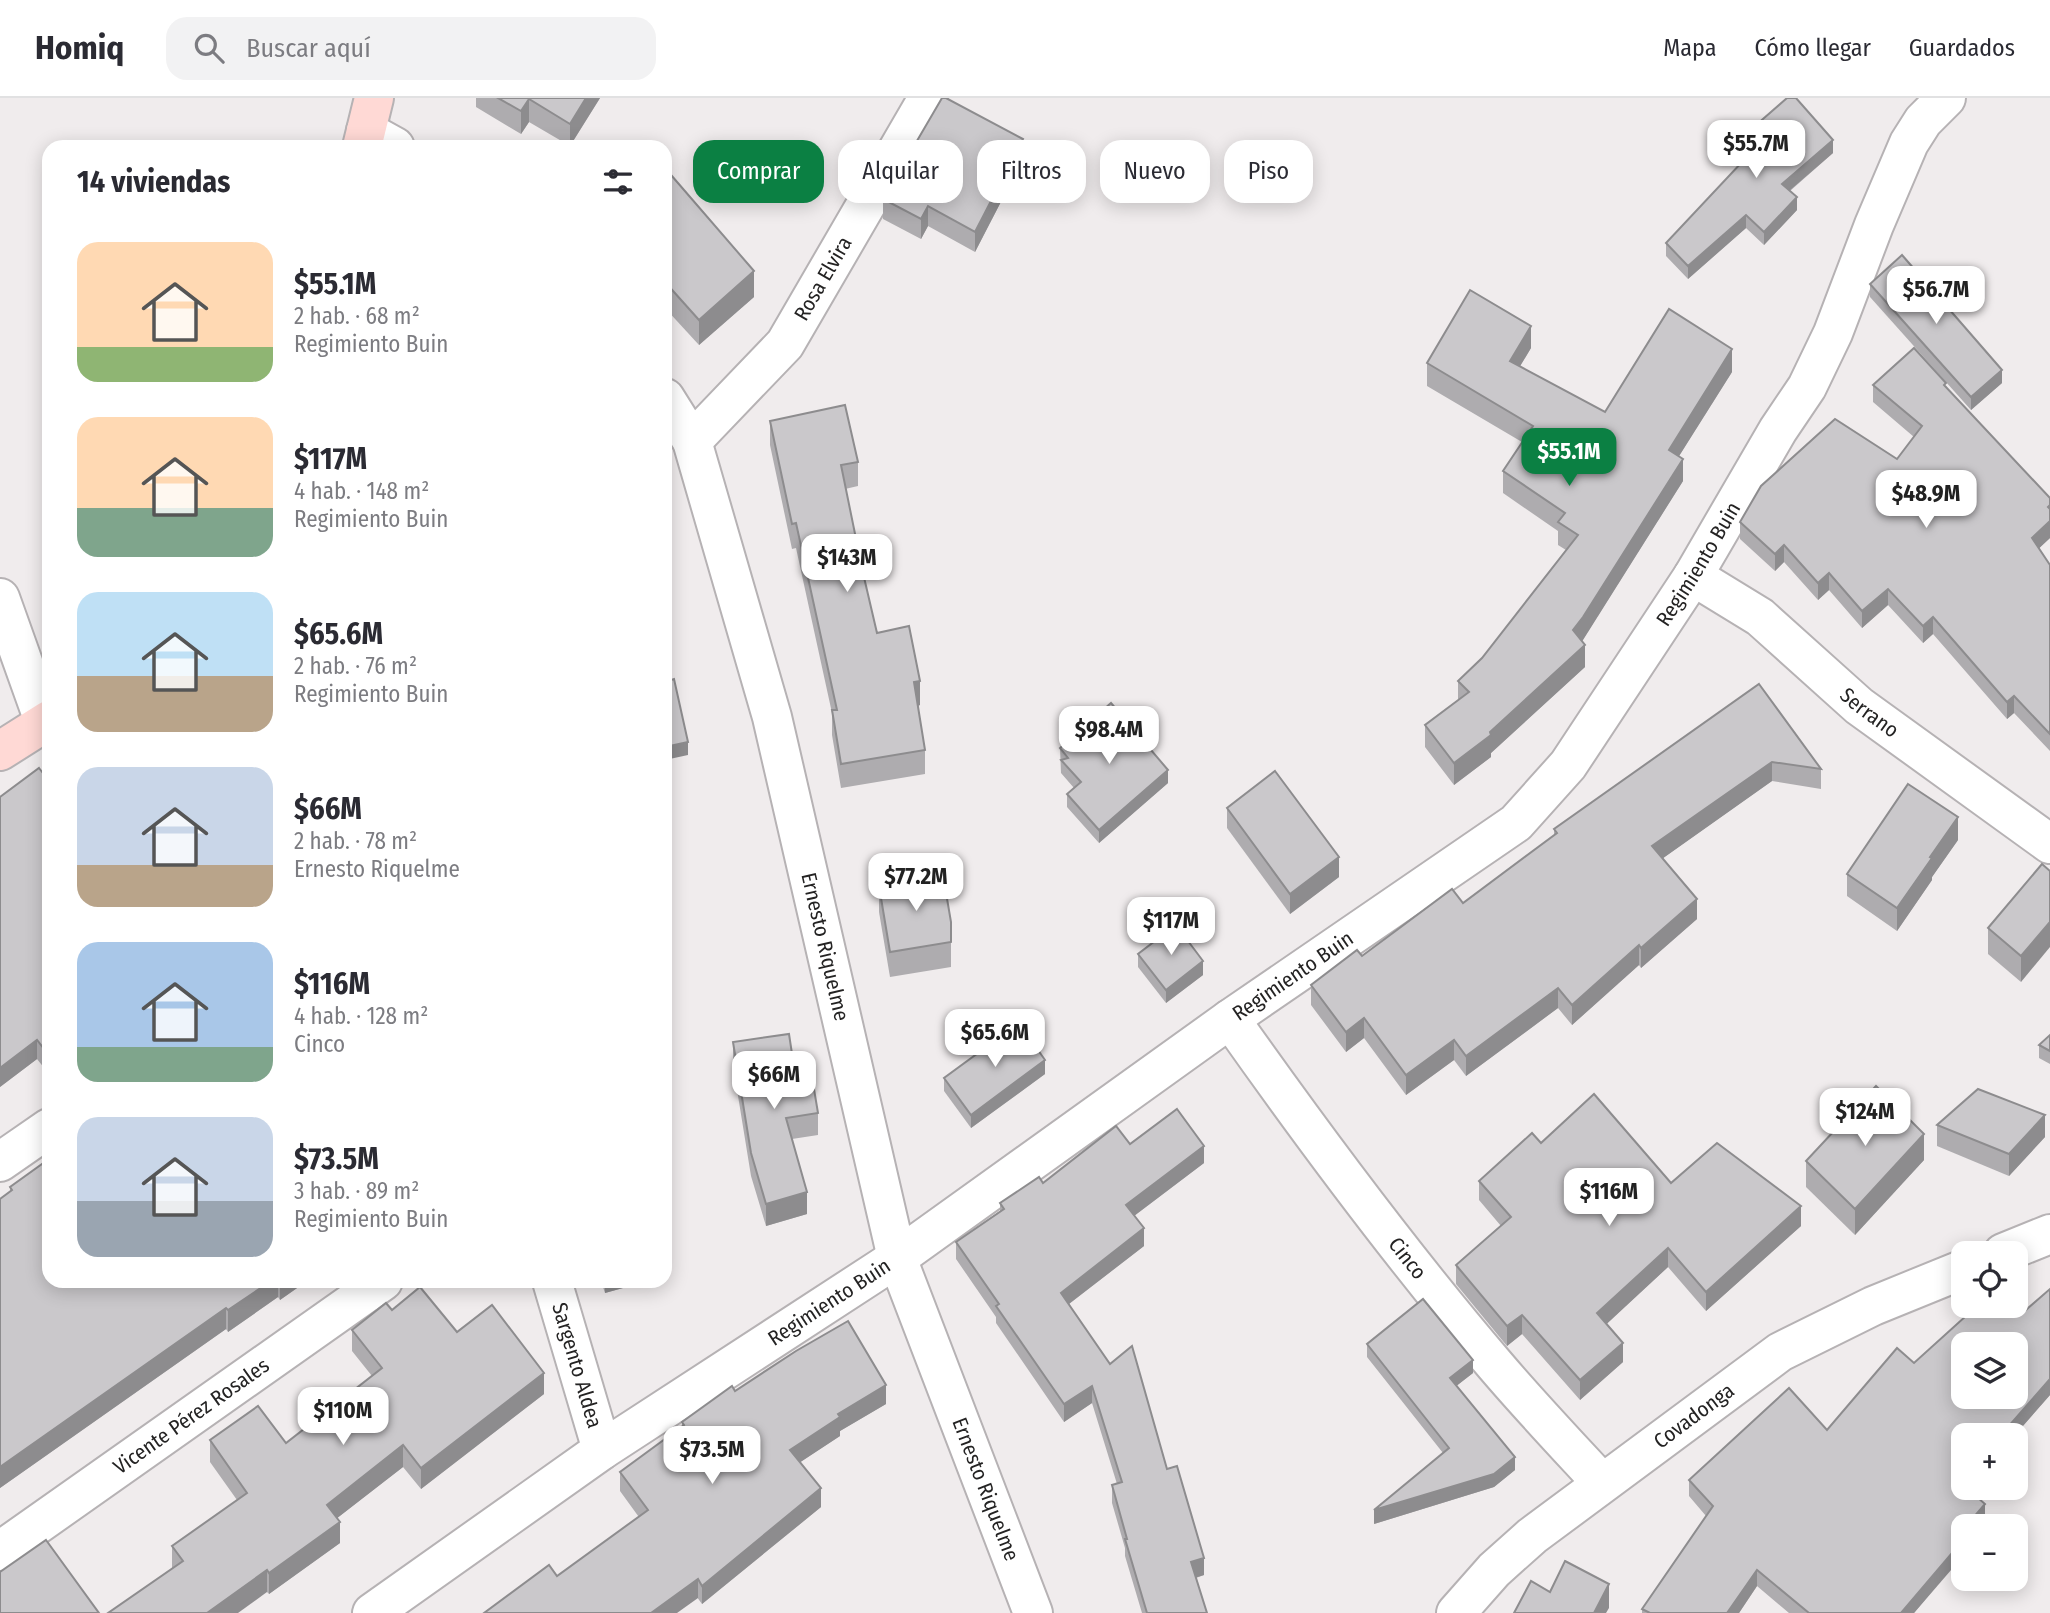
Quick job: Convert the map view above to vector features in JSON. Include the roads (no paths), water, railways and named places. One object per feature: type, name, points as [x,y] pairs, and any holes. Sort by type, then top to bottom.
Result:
[{"type":"main road","points":[[0,751],[42,725]]},
{"type":"street","name":"Rosa Elvira","points":[[692,441],[785,344],[928,98]]},
{"type":"street","name":"Regimiento Buin","points":[[372,1613],[601,1450],[897,1258],[1230,1019],[1517,823],[1568,765],[1693,576],[1778,430],[1807,387],[1833,334],[1874,225],[1909,143],[1923,121],[1946,98]]},
{"type":"street","name":"Ernesto Riquelme","points":[[672,409],[692,441],[772,718],[897,1258],[1033,1613]]},
{"type":"street","name":"Serrano","points":[[1693,576],[1760,617],[1858,706],[2050,844]]},
{"type":"street","points":[[0,598],[42,709]]},
{"type":"street","name":"Cinco","points":[[1230,1019],[1310,1133],[1403,1253],[1495,1365],[1602,1483]]},
{"type":"street","points":[[0,1162],[42,1133]]},
{"type":"street","points":[[2028,1243],[2050,1234]]},
{"type":"street","name":"Covadonga","points":[[1456,1613],[1494,1570],[1523,1544],[1780,1352],[1873,1306],[1951,1274]]},
{"type":"street","name":"Vicente Pérez Rosales","points":[[0,1551],[373,1288]]},
{"type":"street","name":"Sargento Aldea","points":[[554,1288],[601,1450]]}]
